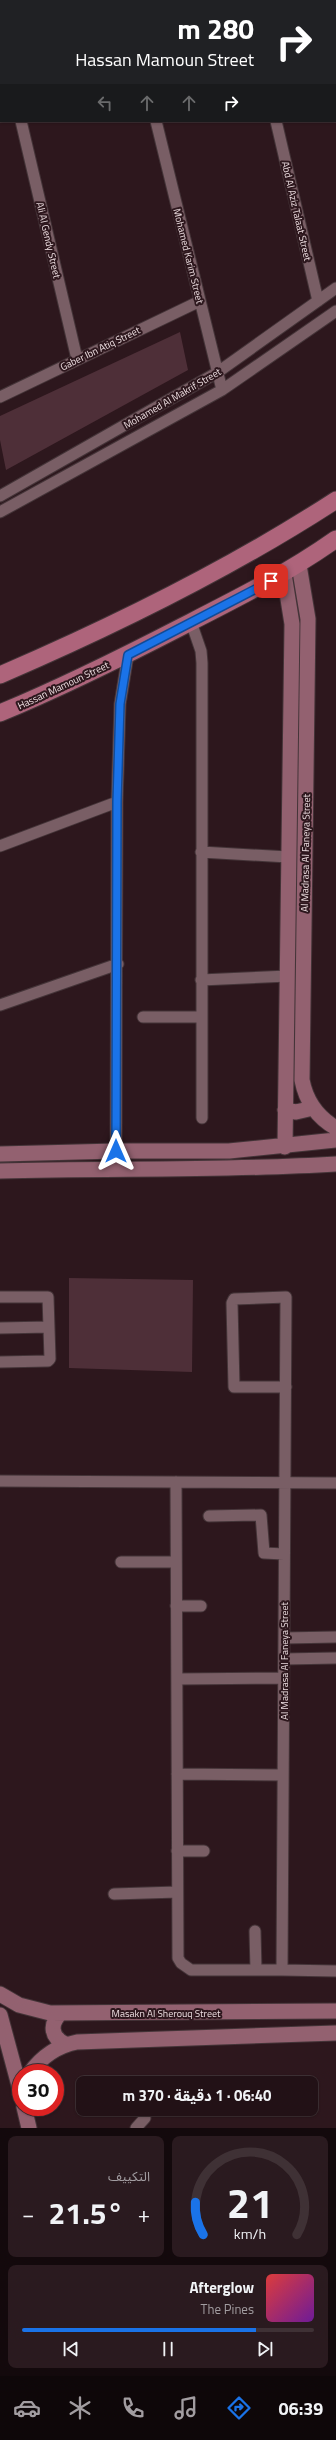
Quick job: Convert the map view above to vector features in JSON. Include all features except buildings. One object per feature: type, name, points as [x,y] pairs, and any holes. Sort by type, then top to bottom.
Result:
[{"type":"main road","points":[[0,675],[126,618],[274,539],[336,500]]},
{"type":"main road","name":"Hassan Mamoun Street","points":[[0,713],[128,655],[284,574],[336,539]]},
{"type":"main road","name":"Al Madrasa Al Faneya Street","points":[[299,565],[308,619],[302,1080],[306,1095],[313,1108],[320,1116],[336,1128]]},
{"type":"main road","name":"Al Madrasa Al Faneya Street","points":[[284,574],[292,624],[285,1110],[286,1147]]},
{"type":"main road","points":[[285,1110],[296,1112],[313,1108]]},
{"type":"main road","points":[[0,1154],[116,1151],[229,1151],[286,1147],[336,1140]]},
{"type":"main road","points":[[0,1171],[103,1168],[175,1170],[336,1164]]},
{"type":"main road","name":"Masakn Al Sherouq Street","points":[[0,1994],[29,2009],[61,2013],[336,2011]]},
{"type":"main road","points":[[61,2013],[53,2024],[52,2030],[55,2037],[65,2044]]},
{"type":"main road","points":[[0,2015],[14,2064]]},
{"type":"main road","points":[[39,2064],[48,2054],[65,2044],[90,2040],[336,2033]]},
{"type":"main road","points":[[26,2116],[29,2128]]},
{"type":"street","name":"Ali Al Gendy Street","points":[[21,122],[77,359]]},
{"type":"street","name":"Mohamed Karim Street","points":[[156,122],[222,390]]},
{"type":"street","name":"Abd Al Aziz Talaat Street","points":[[276,122],[318,302]]},
{"type":"street","name":"Mohamed Al Makrif Street","points":[[0,496],[218,372],[336,288]]},
{"type":"street","name":"Gaber Ibn Atiq Street","points":[[0,397],[200,301]]},
{"type":"street","name":"Mohamed Al Makrif Street","points":[[0,512],[222,390],[336,311]]},
{"type":"street","points":[[191,622],[202,657],[202,1118]]},
{"type":"street","points":[[116,1151],[118,964],[117,802],[120,704],[128,655]]},
{"type":"street","points":[[0,846],[117,802]]},
{"type":"street","points":[[201,852],[288,856]]},
{"type":"street","points":[[0,1005],[118,964]]},
{"type":"street","points":[[201,980],[288,976]]},
{"type":"street","points":[[143,1017],[202,1017]]},
{"type":"street","points":[[0,1297],[48,1297],[49,1327],[49,1361],[0,1362]]},
{"type":"street","name":"Al Madrasa Al Faneya Street","points":[[282,1970],[282,1775],[284,1659],[284,1554],[286,1388],[286,1297],[237,1298],[232,1303],[234,1387],[286,1388]]},
{"type":"street","points":[[0,1328],[49,1327]]},
{"type":"street","points":[[0,1481],[336,1483]]},
{"type":"street","points":[[176,1482],[177,1952],[181,1963],[191,1970],[336,1971]]},
{"type":"street","points":[[209,1516],[261,1515],[264,1553],[284,1554]]},
{"type":"street","points":[[121,1562],[176,1562]]},
{"type":"street","points":[[176,1606],[201,1606]]},
{"type":"street","points":[[284,1638],[336,1637]]},
{"type":"street","points":[[284,1659],[336,1658]]},
{"type":"street","points":[[177,1678],[283,1678]]},
{"type":"street","points":[[177,1774],[282,1775]]},
{"type":"street","points":[[177,1851],[204,1851]]},
{"type":"street","points":[[114,1894],[177,1892]]},
{"type":"street","points":[[255,1931],[256,1970]]},
{"type":"street","points":[[136,2128],[145,2118]]},
{"type":"shaded area","points":[[180,332],[188,370],[6,470],[0,440],[0,416]]},
{"type":"shaded area","points":[[69,1278],[193,1280],[192,1372],[69,1368]]},
{"type":"route","points":[[116,1151],[118,964],[117,802],[120,704],[128,655],[271,581]]}]
